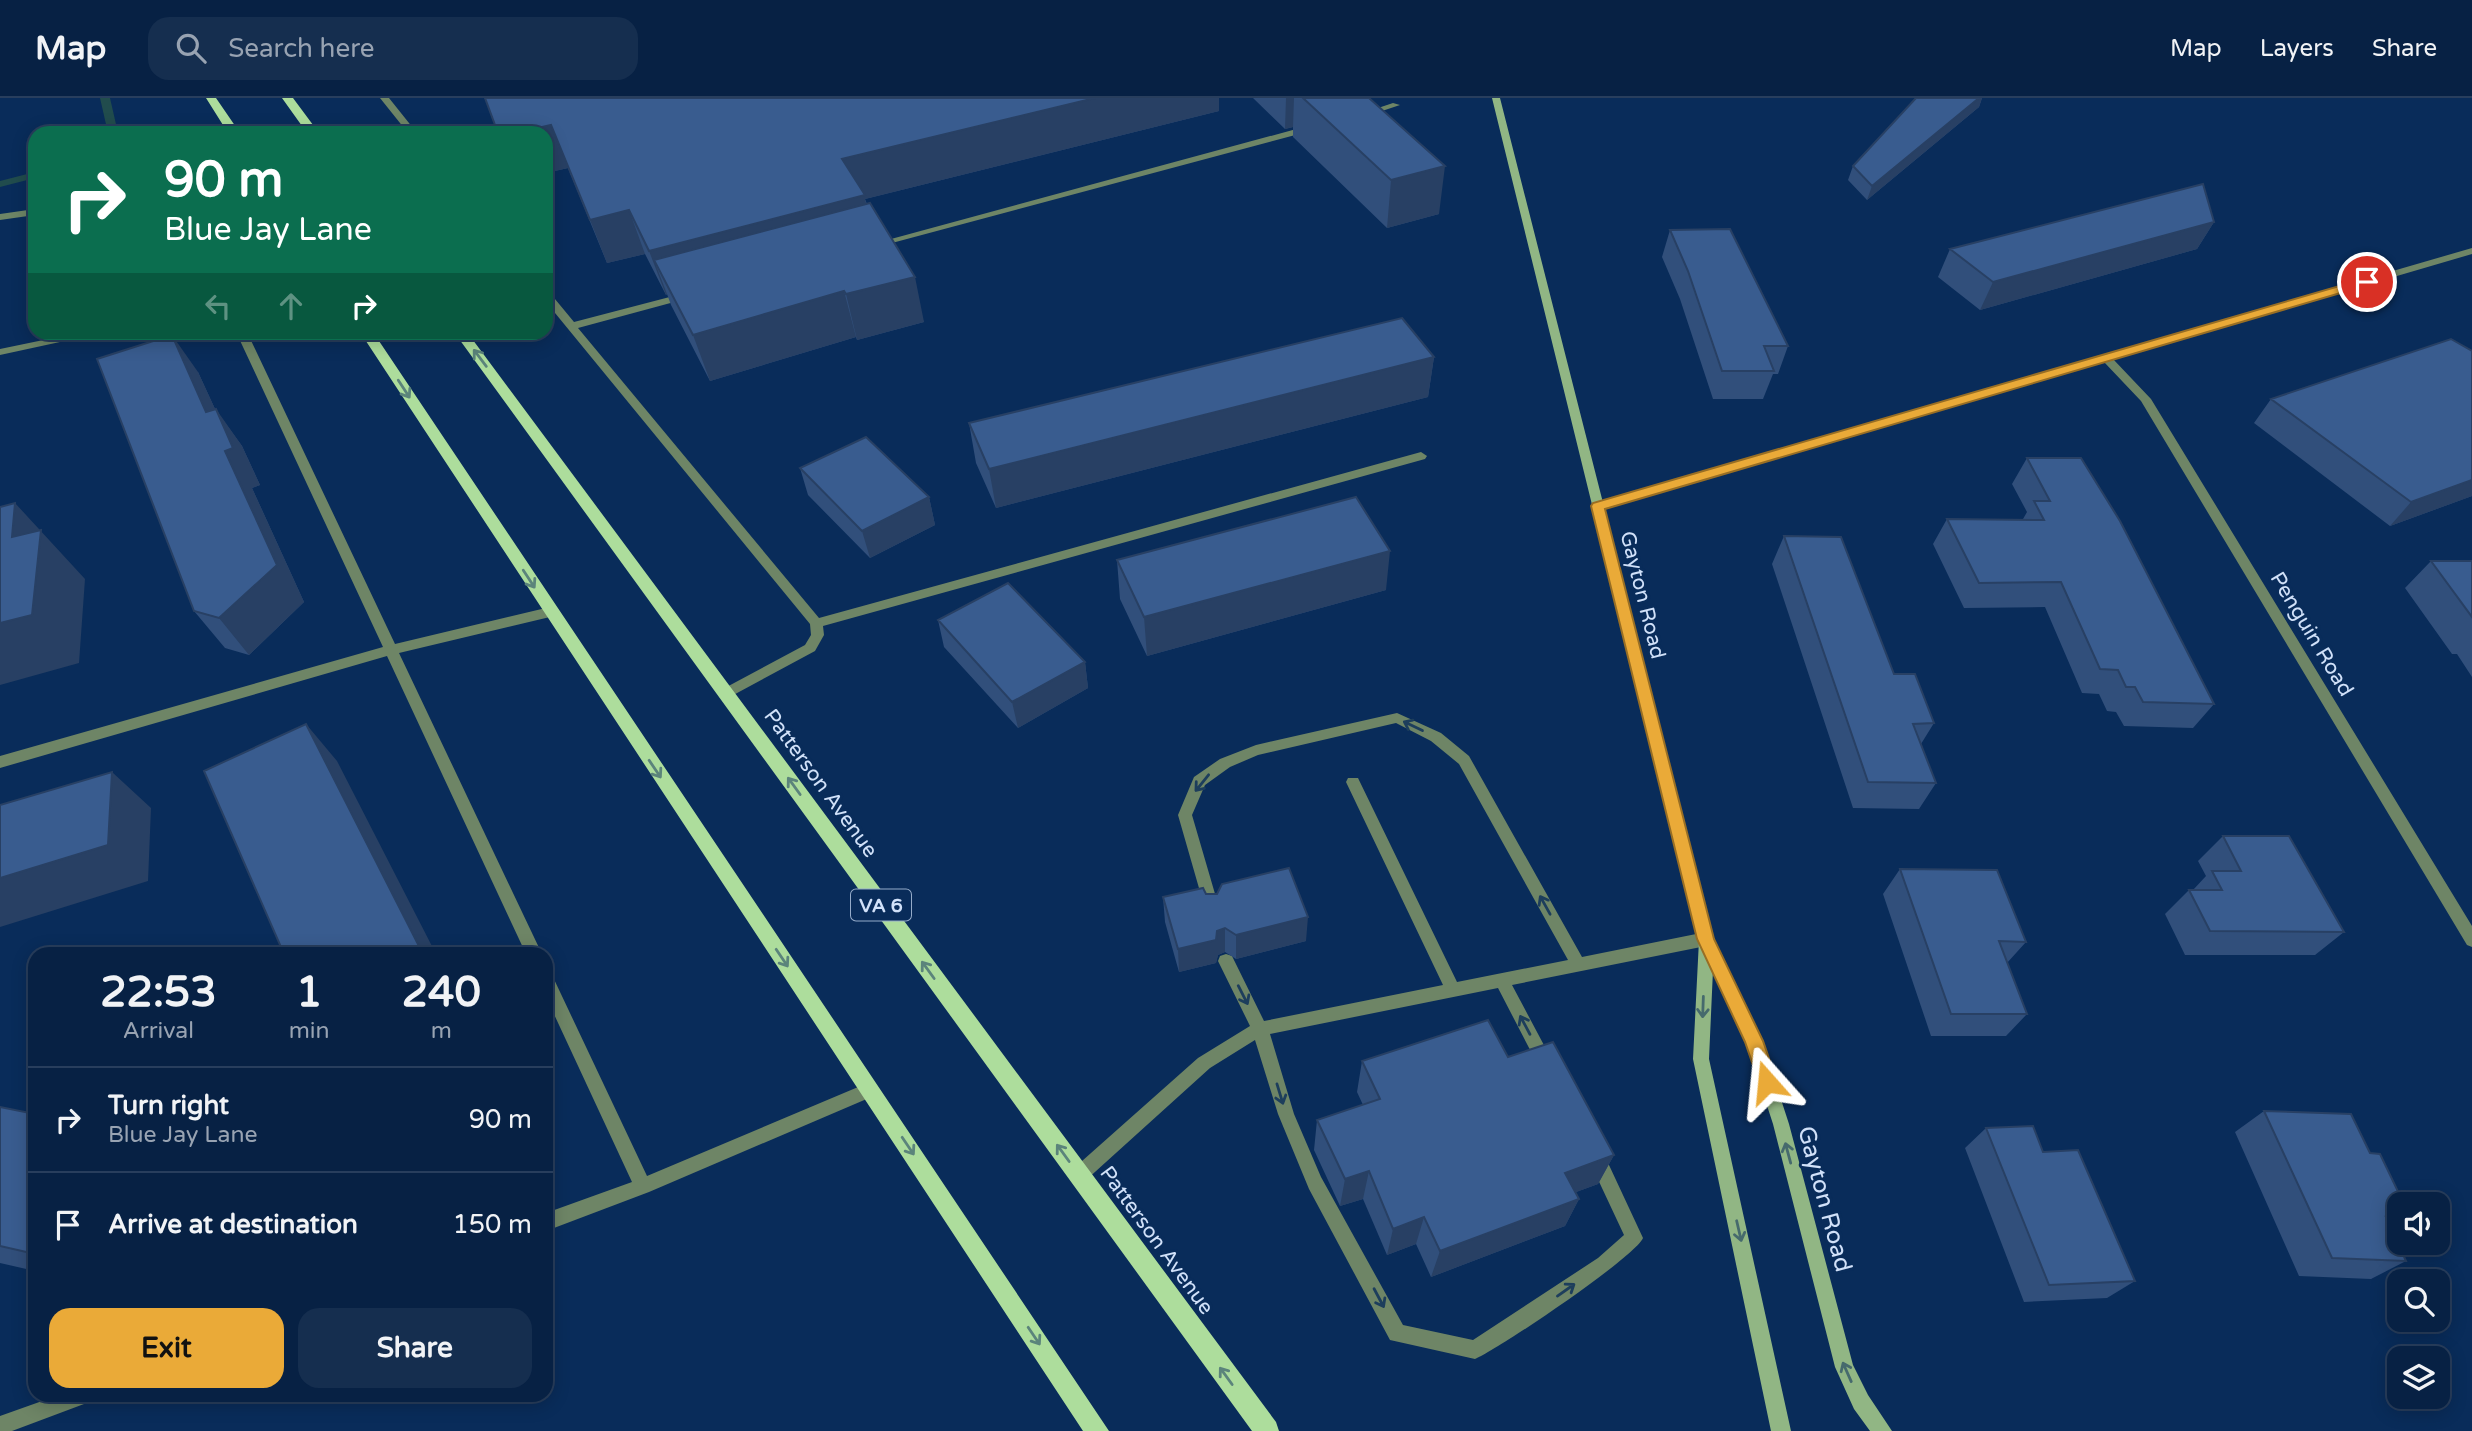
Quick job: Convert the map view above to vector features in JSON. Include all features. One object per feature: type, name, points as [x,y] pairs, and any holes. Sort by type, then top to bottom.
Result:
[{"type":"main road","points":[[211,98],[229,126]]},
{"type":"main road","points":[[287,98],[308,126]]},
{"type":"main road","points":[[371,340],[1097,1431]]},
{"type":"main road","name":"Patterson Avenue","points":[[466,340],[1267,1431]]},
{"type":"street","points":[[384,98],[407,126]]},
{"type":"street","name":"Gayton Road","points":[[1496,98],[1706,939],[1754,1041],[1781,1124],[1844,1367],[1861,1402],[1881,1431]]},
{"type":"street","points":[[1356,116],[1396,105]]},
{"type":"street","points":[[869,246],[1329,123]]},
{"type":"street","points":[[0,217],[28,213]]},
{"type":"street","points":[[1598,506],[2472,251]]},
{"type":"street","points":[[572,326],[693,293]]},
{"type":"street","points":[[553,303],[816,623],[818,635],[810,648],[726,694]]},
{"type":"street","points":[[0,352],[61,340]]},
{"type":"street","points":[[245,340],[531,947]]},
{"type":"street","name":"Penguin Road","points":[[2106,358],[2145,399],[2472,940]]},
{"type":"street","points":[[816,623],[1421,456]]},
{"type":"street","points":[[0,762],[391,650],[550,612]]},
{"type":"street","points":[[1212,911],[1185,815],[1199,781],[1225,763],[1256,750],[1397,718],[1436,737],[1464,760],[1578,964]]},
{"type":"street","points":[[1353,782],[1452,988]]},
{"type":"street","points":[[1079,1175],[1204,1063],[1260,1029],[1452,988],[1706,939]]},
{"type":"street","name":"Gayton Road","points":[[1706,939],[1701,1059],[1781,1431]]},
{"type":"street","points":[[1226,961],[1260,1029],[1286,1114],[1315,1183],[1397,1333],[1475,1350],[1604,1264],[1634,1238],[1586,1138]]},
{"type":"street","points":[[1501,979],[1553,1076]]},
{"type":"street","points":[[553,995],[643,1186]]},
{"type":"street","points":[[553,1219],[643,1186],[870,1090]]},
{"type":"street","points":[[0,1426],[64,1402]]},
{"type":"building","points":[[485,98],[1095,98],[842,159],[865,195],[649,251],[629,210],[590,220],[553,126],[495,126]]},
{"type":"building","points":[[1303,98],[1369,98],[1445,166],[1391,180]]},
{"type":"building","points":[[1916,98],[1979,98],[1872,186],[1853,166]]},
{"type":"building","points":[[2203,184],[2214,222],[1993,282],[1950,249]]},
{"type":"building","points":[[870,203],[915,277],[846,294],[844,291],[693,335],[654,260]]},
{"type":"building","points":[[1730,229],[1788,346],[1764,346],[1774,371],[1722,371],[1688,271],[1670,230]]},
{"type":"building","points":[[1402,318],[1434,357],[989,469],[969,423]]},
{"type":"building","points":[[2451,339],[2472,351],[2472,480],[2411,502],[2271,399]]},
{"type":"building","points":[[156,340],[174,340],[206,412],[216,409],[233,448],[225,451],[277,565],[219,618],[194,611],[97,359]]},
{"type":"building","points":[[866,437],[929,497],[862,531],[800,468]]},
{"type":"building","points":[[2027,458],[2081,458],[2120,521],[2214,704],[2143,702],[2135,687],[2126,687],[2118,670],[2100,669],[2061,582],[1979,583],[1947,519],[2044,520],[2034,501],[2050,501]]},
{"type":"building","points":[[1356,497],[1390,551],[1144,617],[1117,560]]},
{"type":"building","points":[[15,503],[12,537],[41,530],[32,615],[0,623],[0,507]]},
{"type":"building","points":[[1784,536],[1841,537],[1894,674],[1915,674],[1934,723],[1913,724],[1936,783],[1868,782]]},
{"type":"building","points":[[2431,561],[2472,561],[2472,617]]},
{"type":"building","points":[[1008,583],[1085,662],[1012,702],[938,620]]},
{"type":"building","points":[[306,724],[419,947],[281,947],[204,771]]},
{"type":"building","points":[[112,772],[108,845],[0,878],[0,805]]},
{"type":"building","points":[[2223,836],[2289,836],[2344,932],[2210,931],[2189,890],[2222,890],[2212,871],[2241,871]]},
{"type":"building","points":[[1289,868],[1308,917],[1236,935],[1225,928],[1217,931],[1216,940],[1178,949],[1163,897],[1203,888],[1206,894],[1217,894],[1222,884]]},
{"type":"building","points":[[1900,869],[1997,870],[2026,942],[1999,941],[2027,1014],[1951,1014]]},
{"type":"building","points":[[1488,1020],[1508,1057],[1553,1042],[1614,1155],[1565,1173],[1579,1199],[1440,1251],[1424,1217],[1393,1229],[1369,1171],[1345,1179],[1317,1120],[1380,1099],[1362,1061]]},
{"type":"building","points":[[0,1107],[28,1113],[28,1252],[0,1246]]},
{"type":"building","points":[[2264,1111],[2351,1114],[2370,1153],[2380,1154],[2398,1192],[2387,1192],[2387,1255],[2403,1255],[2406,1261],[2332,1258]]},
{"type":"building","points":[[2033,1126],[2043,1152],[2078,1150],[2135,1281],[2049,1285],[1986,1128]]},
{"type":"waterway","points":[[105,98],[111,126]]},
{"type":"waterway","points":[[0,184],[28,177]]},
{"type":"route","points":[[1767,1082],[1754,1041],[1706,939],[1598,506],[2367,282]]}]
